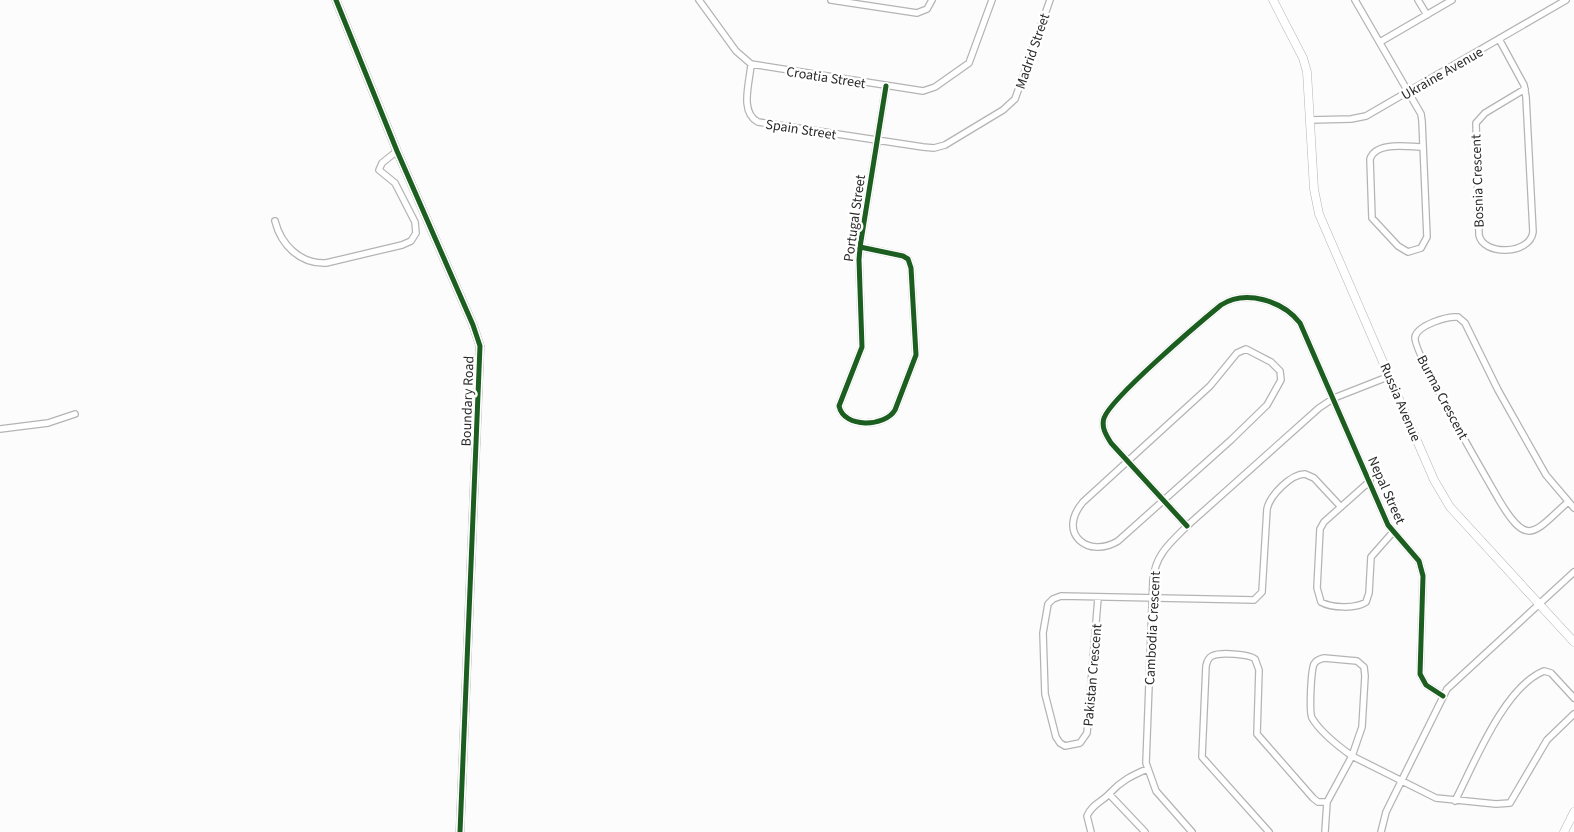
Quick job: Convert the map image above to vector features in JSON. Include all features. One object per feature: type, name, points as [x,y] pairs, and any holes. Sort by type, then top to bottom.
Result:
[{"type":"street","name":"Boundary Road","points":[[336,0],[397,151],[474,325],[480,346],[460,832]]},
{"type":"street","points":[[699,0],[736,51],[752,64]]},
{"type":"street","points":[[831,0],[914,13],[924,12],[932,0]]},
{"type":"street","name":"Croatia Street","points":[[752,64],[924,91],[964,69],[974,53],[992,0]]},
{"type":"street","name":"Madrid Street","points":[[877,140],[929,148],[938,147],[1010,105],[1019,91],[1050,0]]},
{"type":"street","name":"Russia Avenue","points":[[1273,0],[1303,58],[1309,88],[1314,189],[1318,209],[1440,493],[1574,642]]},
{"type":"street","points":[[1355,0],[1410,92],[1420,114],[1423,147],[1427,236],[1421,248],[1408,252],[1398,246],[1372,218],[1370,159],[1373,152],[1380,148],[1423,147]]},
{"type":"street","points":[[1418,0],[1427,15]]},
{"type":"street","points":[[1380,42],[1452,0]]},
{"type":"street","name":"Ukraine Avenue","points":[[1310,120],[1363,117],[1410,92],[1566,0]]},
{"type":"street","name":"Bosnia Crescent","points":[[1499,39],[1522,78],[1525,89],[1532,236],[1528,244],[1522,248],[1488,248],[1482,243],[1479,235],[1476,123],[1485,113],[1525,89]]},
{"type":"street","name":"Spain Street","points":[[752,64],[747,109],[754,120],[877,140]]},
{"type":"street","name":"Portugal Street","points":[[860,247],[899,255],[909,261],[916,355],[895,410],[886,419],[852,421],[846,419],[840,409],[840,401],[862,344],[858,287],[860,247],[886,86]]},
{"type":"street","points":[[275,221],[280,236],[287,248],[317,262],[326,262],[402,245],[411,241],[416,233],[415,222],[395,182],[379,170],[382,164],[397,151]]},
{"type":"street","name":"Nepal Street","points":[[1128,461],[1111,443],[1104,430],[1104,418],[1112,404],[1216,310],[1233,299],[1247,298],[1270,301],[1294,315],[1306,332],[1392,532],[1417,558],[1422,570],[1420,674],[1426,685],[1442,696]]},
{"type":"street","name":"Burma Crescent","points":[[1568,502],[1537,530],[1530,532],[1525,531],[1510,516],[1499,500],[1435,386],[1415,344],[1415,336],[1418,331],[1448,317],[1458,317],[1465,323],[1494,383],[1541,466],[1574,508]]},
{"type":"street","points":[[1240,351],[1250,351],[1278,367],[1281,380],[1267,405],[1163,501],[1115,543],[1105,546],[1082,542],[1076,537],[1072,522],[1077,509],[1128,461],[1210,386],[1240,351]]},
{"type":"street","name":"Cambodia Crescent","points":[[1192,832],[1160,796],[1147,769],[1152,599],[1157,559],[1187,526],[1313,412],[1334,398],[1390,376]]},
{"type":"street","points":[[0,429],[48,423],[75,414]]},
{"type":"street","points":[[1128,461],[1187,526]]},
{"type":"street","name":"Pakistan Crescent","points":[[1098,598],[1087,733],[1080,743],[1065,746],[1057,740],[1045,698],[1043,633],[1045,613],[1049,602],[1057,597],[1250,601],[1259,597],[1263,586],[1268,506],[1272,497],[1296,476],[1306,474],[1314,478],[1341,507]]},
{"type":"street","points":[[1370,481],[1324,522],[1319,534],[1317,594],[1324,604],[1354,606],[1366,602],[1369,593],[1371,557],[1392,532]]},
{"type":"street","points":[[1381,832],[1386,812],[1442,696],[1455,681],[1574,572]]},
{"type":"street","points":[[1269,832],[1202,757],[1206,666],[1208,659],[1213,655],[1246,655],[1255,659],[1259,670],[1257,734],[1313,798],[1318,802],[1327,802]]},
{"type":"street","points":[[1326,832],[1327,802],[1352,756],[1363,720],[1365,670],[1357,661],[1321,659],[1316,662],[1314,667],[1310,714],[1334,742],[1352,756],[1436,798],[1455,801],[1510,803],[1547,740],[1574,714]]},
{"type":"street","points":[[1455,801],[1504,706],[1537,675],[1544,671],[1551,673],[1574,698]]},
{"type":"street","points":[[1091,832],[1087,820],[1089,811],[1126,778],[1147,769]]},
{"type":"street","points":[[1109,794],[1145,832]]},
{"type":"street","points":[[1564,832],[1574,812]]},
{"type":"cycle path","points":[[336,0],[397,151],[473,325],[480,346],[460,832]]},
{"type":"cycle path","points":[[860,247],[903,256],[908,259],[911,268],[916,355],[895,410],[883,420],[865,423],[848,419],[842,413],[839,406],[862,347],[860,247],[886,86]]},
{"type":"cycle path","points":[[1187,526],[1111,443],[1104,428],[1104,418],[1110,408],[1138,378],[1221,305],[1231,300],[1242,298],[1252,298],[1274,303],[1293,315],[1300,323],[1388,525],[1419,561],[1423,576],[1420,674],[1426,685],[1443,696]]}]
